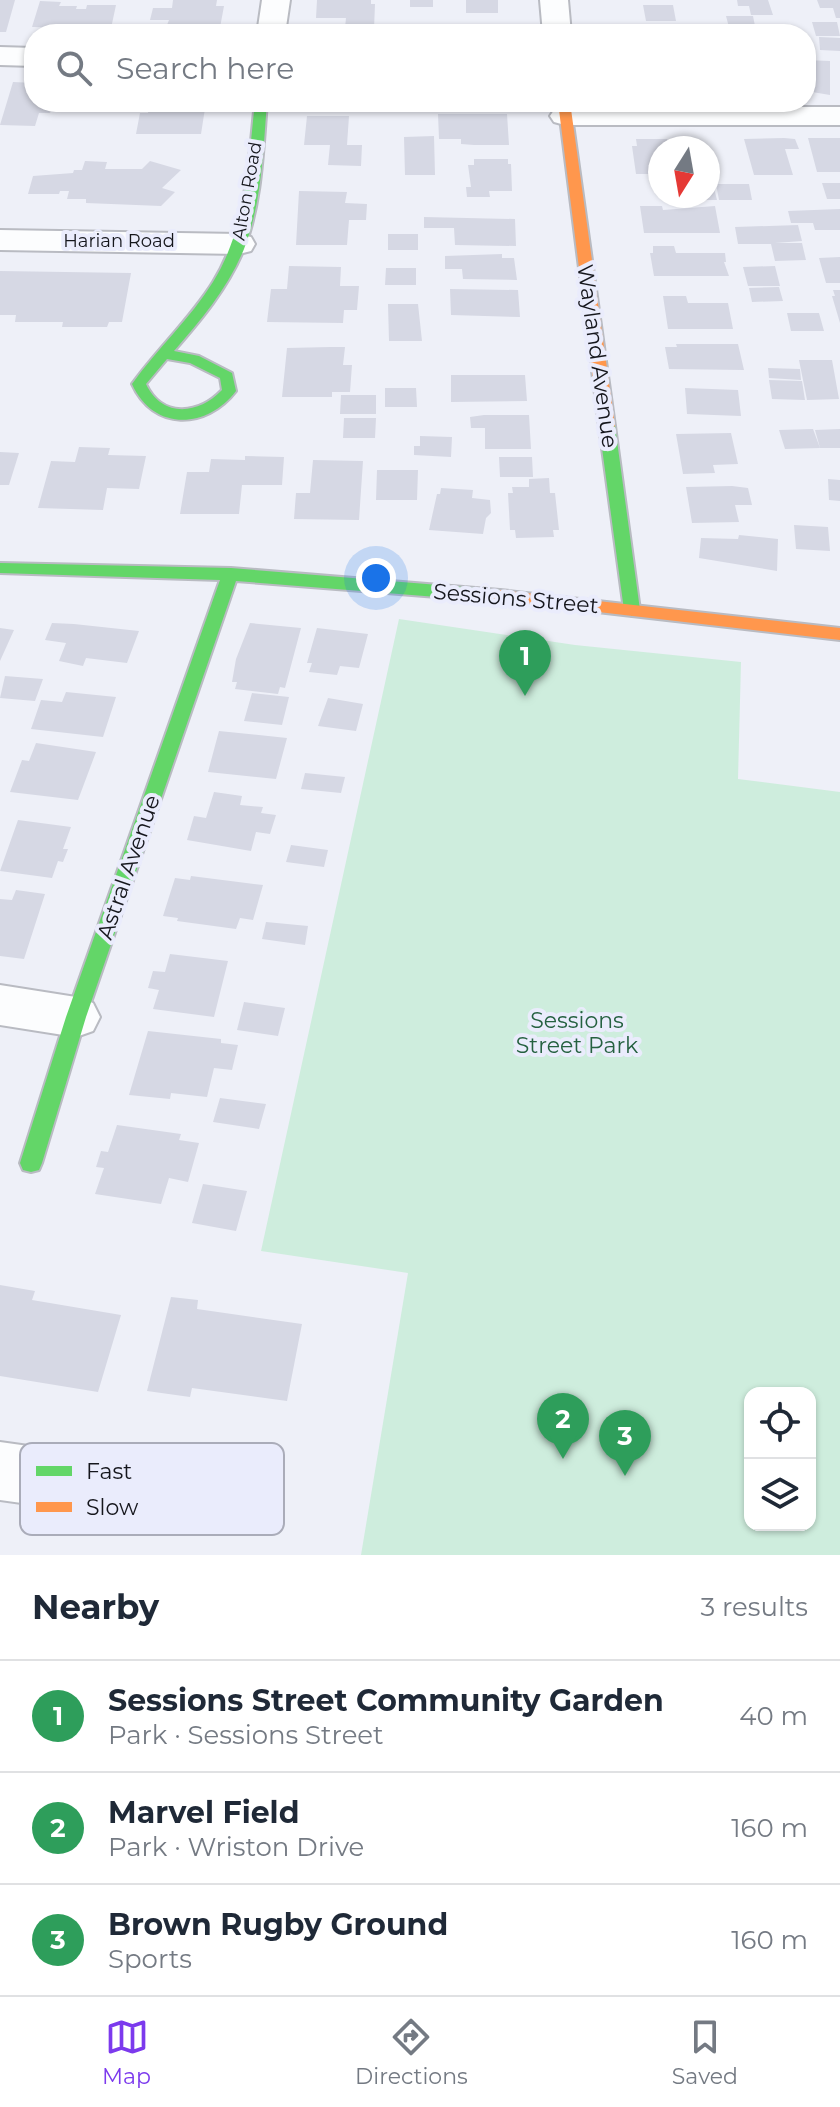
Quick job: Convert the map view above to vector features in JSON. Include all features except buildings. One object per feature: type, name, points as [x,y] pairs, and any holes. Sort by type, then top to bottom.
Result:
[{"type":"street","points":[[272,24],[276,0]]},
{"type":"street","points":[[554,0],[556,24]]},
{"type":"street","points":[[0,56],[24,57]]},
{"type":"street","name":"Alton Road","points":[[165,354],[214,367],[227,376],[229,391],[217,406],[191,414],[151,409],[140,396],[139,384],[226,272],[239,244],[259,112]]},
{"type":"street","name":"Wayland Avenue","points":[[564,112],[632,610]]},
{"type":"street","points":[[682,112],[840,116]]},
{"type":"street","name":"Harian Road","points":[[0,240],[239,244]]},
{"type":"street","name":"Sessions Street","points":[[0,568],[231,573],[632,610],[840,634]]},
{"type":"street","name":"Astral Avenue","points":[[31,1163],[76,1017],[231,573]]},
{"type":"street","points":[[0,1005],[76,1017]]},
{"type":"street","points":[[0,1471],[20,1474]]},
{"type":"green space","name":"Sessions Street Park","points":[[399,619],[575,645],[741,662],[738,779],[840,792],[840,1555],[361,1555],[408,1273],[261,1251]]},
{"type":"traffic: fast","points":[[165,354],[194,359],[227,376],[229,391],[207,409],[180,415],[155,407],[145,398],[139,384],[210,298],[238,247],[249,207],[260,112]]},
{"type":"traffic: fast","points":[[607,426],[632,610]]},
{"type":"traffic: fast","points":[[0,568],[284,577],[500,596]]},
{"type":"traffic: fast","points":[[31,1163],[76,1017],[231,573]]},
{"type":"traffic: slow","points":[[565,112],[607,426]]},
{"type":"traffic: slow","points":[[500,596],[840,634]]},
{"type":"place","name":"Sessions Street Community Garden","points":[[525,696]]},
{"type":"place","name":"Marvel Field","points":[[563,1459]]},
{"type":"place","name":"Brown Rugby Ground","points":[[625,1476]]}]
